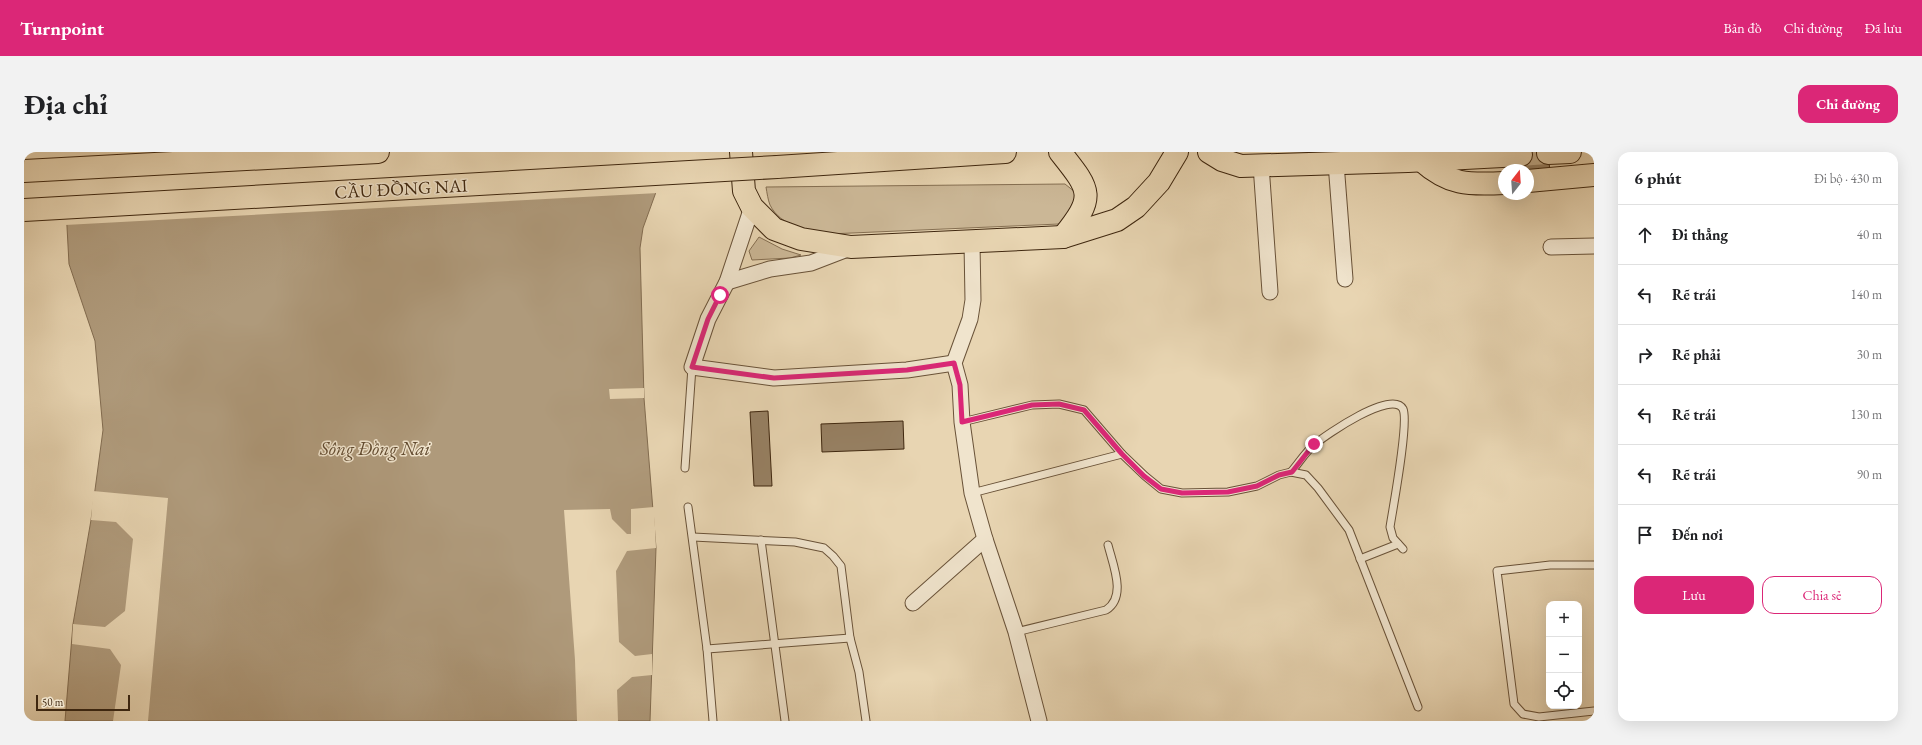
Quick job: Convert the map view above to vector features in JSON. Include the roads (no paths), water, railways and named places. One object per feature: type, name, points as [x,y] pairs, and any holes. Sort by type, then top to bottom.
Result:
[{"type":"highway","points":[[24,171],[378,152]]},
{"type":"highway","points":[[741,152],[744,190],[752,207],[774,229],[801,239],[851,247],[1063,238],[1117,220],[1136,207],[1159,182],[1176,152]]},
{"type":"highway","name":"CẦU ĐỒNG NAI","points":[[24,210],[777,167],[1005,152]]},
{"type":"highway","points":[[1060,152],[1081,179],[1087,193],[1085,206],[1063,238]]},
{"type":"highway","points":[[1209,152],[1231,164],[1241,166],[1521,155]]},
{"type":"highway","points":[[1421,160],[1436,173],[1454,181],[1474,184],[1498,183]]},
{"type":"highway","points":[[1534,180],[1594,175]]},
{"type":"street","points":[[1336,163],[1345,279]]},
{"type":"street","points":[[1261,165],[1270,292]]},
{"type":"street","points":[[752,207],[727,282],[708,319],[692,367],[774,378],[907,370],[954,363]]},
{"type":"street","points":[[972,243],[974,300],[970,319],[954,363],[960,385],[962,422],[972,493],[985,539],[1016,632],[1039,721]]},
{"type":"street","points":[[1551,247],[1594,246]]},
{"type":"street","points":[[727,282],[770,269],[811,263],[851,247]]},
{"type":"street","points":[[913,603],[948,570],[985,539]]},
{"type":"lane","points":[[685,468],[692,367]]},
{"type":"lane","points":[[962,422],[1032,405],[1059,404],[1084,410],[1122,454],[1144,476],[1161,489],[1182,493],[1228,492],[1250,488],[1292,472],[1314,444],[1347,422],[1367,411],[1385,405],[1392,404],[1399,406],[1403,412],[1403,442],[1390,527],[1393,538],[1400,546],[1360,559]]},
{"type":"lane","points":[[972,493],[1122,454]]},
{"type":"lane","points":[[1292,472],[1306,475],[1318,488],[1349,530],[1418,707]]},
{"type":"lane","points":[[688,506],[707,649],[713,721]]},
{"type":"lane","points":[[693,537],[795,542],[824,548],[833,556],[841,566],[850,638],[859,672],[866,721]]},
{"type":"lane","points":[[761,540],[785,721]]},
{"type":"lane","points":[[1016,632],[1106,610],[1112,606],[1118,587],[1108,545]]},
{"type":"lane","points":[[1594,565],[1550,565],[1497,571],[1514,704],[1523,714],[1538,717],[1594,711]]},
{"type":"lane","points":[[707,649],[850,638]]},
{"type":"water","name":"Sông Đồng Nai","points":[[63,152],[660,181],[643,228],[640,248],[644,398],[656,548],[650,721],[65,721],[73,624],[91,520],[103,430],[95,341],[69,264]]},
{"type":"tunnel","points":[[1521,155],[1548,153]]}]
